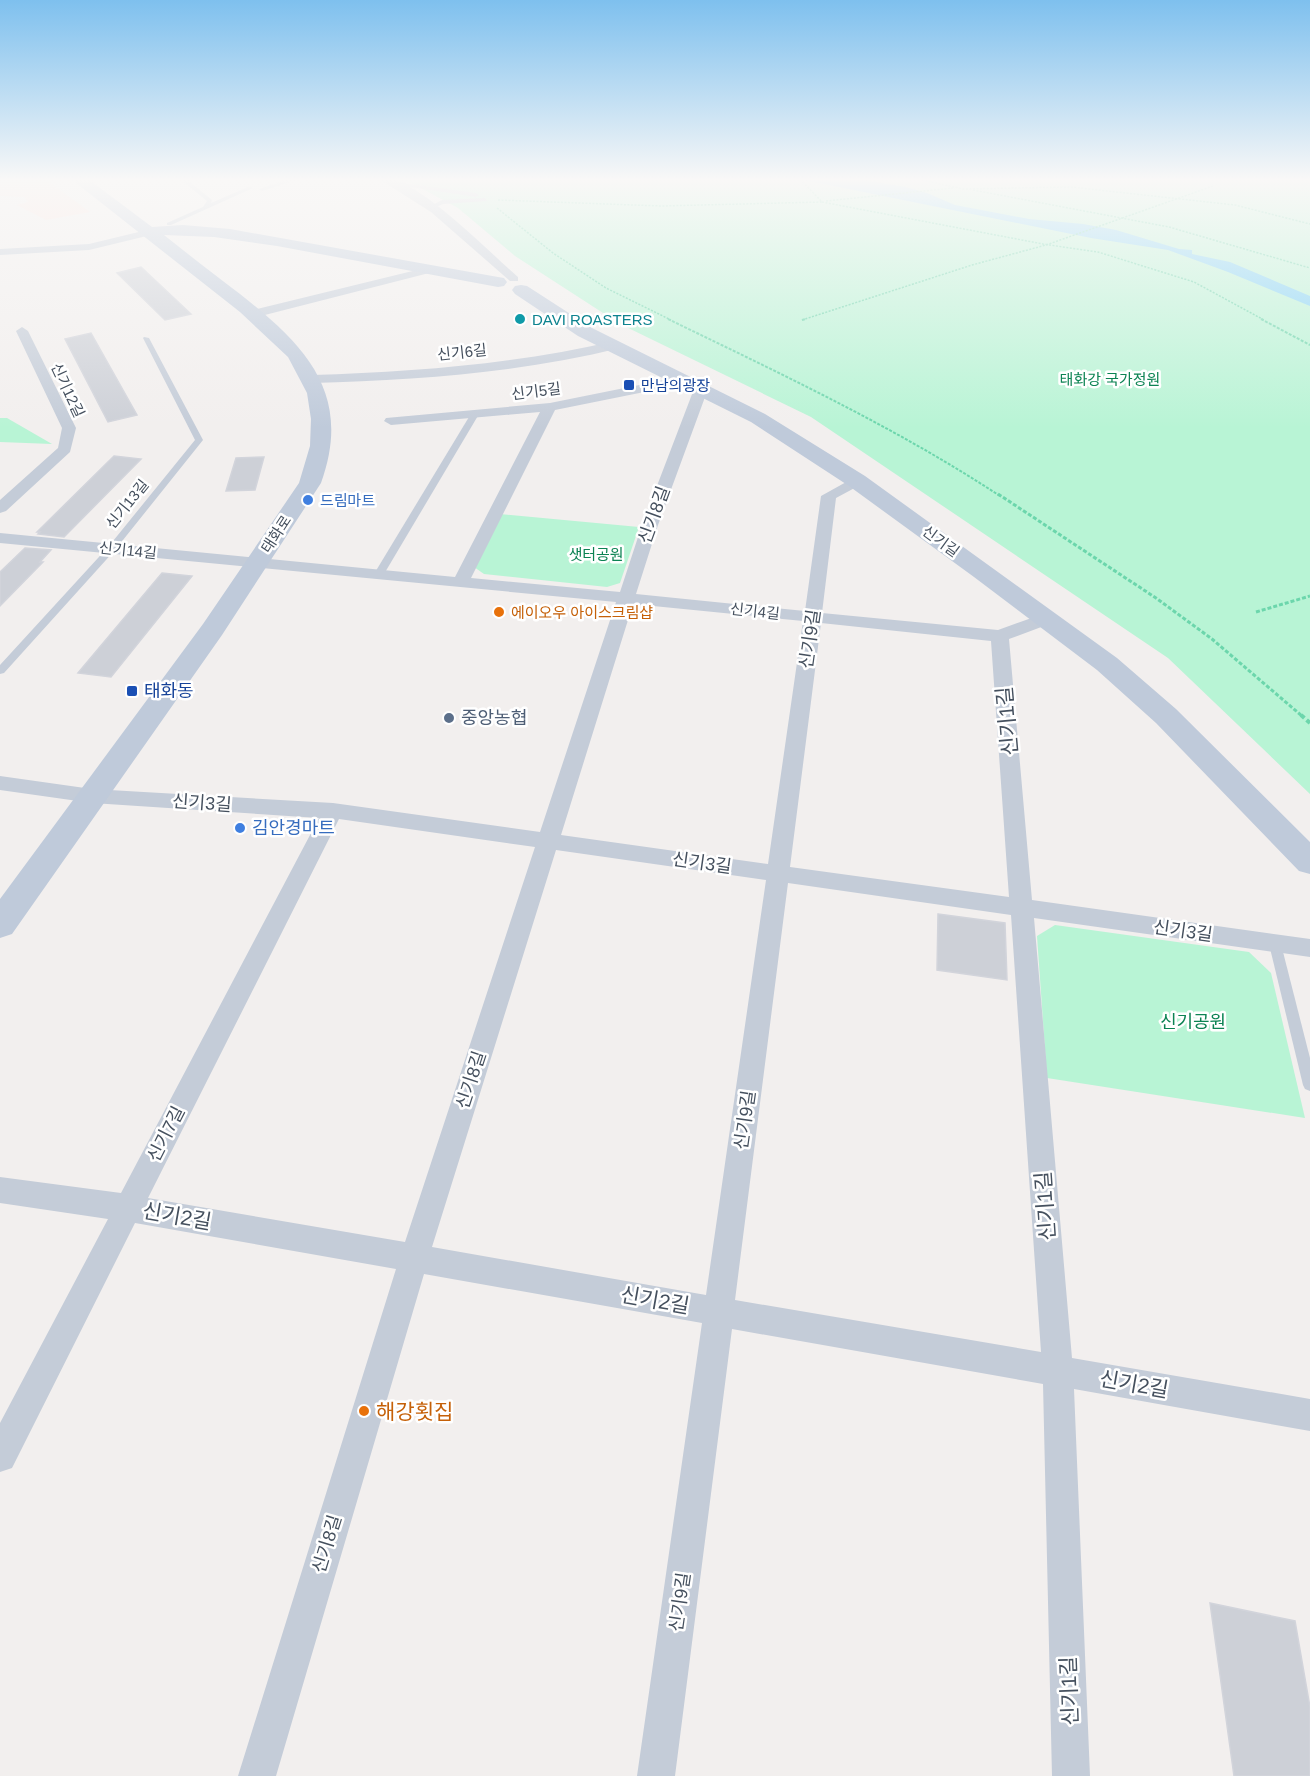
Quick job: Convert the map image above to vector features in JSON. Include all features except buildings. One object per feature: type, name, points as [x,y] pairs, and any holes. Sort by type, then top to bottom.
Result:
[{"type":"street","name":"태화로","points":[[0,925],[213,629],[309,483],[318,464],[322,436],[320,403],[312,380],[283,339],[193,262]]},
{"type":"street","name":"신기길","points":[[399,262],[511,284],[567,322],[758,418],[857,481],[1107,664],[1166,716],[1310,862]]},
{"type":"street","points":[[490,262],[511,284]]},
{"type":"street","name":"신기길","points":[[253,314],[433,269]]},
{"type":"street","name":"신기12길","points":[[0,508],[65,449],[69,438],[69,428],[22,331]]},
{"type":"street","name":"신기6길","points":[[312,380],[375,377],[538,361],[615,345]]},
{"type":"street","name":"신기5길","points":[[391,421],[550,407],[692,384]]},
{"type":"street","name":"신기8길","points":[[257,1776],[414,1258],[650,525],[692,384]]},
{"type":"street","points":[[461,582],[550,407]]},
{"type":"street","name":"신기9길","points":[[656,1776],[829,496],[857,481]]},
{"type":"street","name":"신기14길","points":[[0,538],[257,563]]},
{"type":"street","name":"신기4길","points":[[257,563],[1000,636],[1046,619]]},
{"type":"street","name":"신기1길","points":[[1000,636],[1058,1371],[1071,1776]]},
{"type":"street","name":"신기3길","points":[[0,783],[92,796],[333,812],[1310,948]]},
{"type":"street","name":"신기7길","points":[[0,1456],[333,812]]},
{"type":"street","name":"신기2길","points":[[0,1190],[128,1208],[1310,1415]]},
{"type":"lane","name":"신기13길","points":[[0,671],[111,548],[199,440],[146,338]]},
{"type":"lane","points":[[379,574],[475,414]]},
{"type":"lane","points":[[1275,944],[1310,1085]]},
{"type":"path","points":[[566,262],[606,288],[865,416],[952,464],[1156,598],[1212,639],[1310,723]]},
{"type":"path","points":[[802,320],[984,262]]},
{"type":"path","points":[[1130,262],[1194,282],[1310,345]]},
{"type":"path","points":[[1289,262],[1310,268]]},
{"type":"path","points":[[1256,612],[1310,596]]},
{"type":"green space","name":"태화강 국가정원","points":[[524,262],[1310,262],[1310,794],[1168,658],[811,417],[620,324]]},
{"type":"green space","points":[[0,418],[7,418],[52,444],[0,442]]},
{"type":"green space","name":"샛터공원","points":[[500,514],[639,527],[620,583],[607,587],[484,574],[474,567]]},
{"type":"green space","name":"신기공원","points":[[1055,925],[1249,952],[1271,973],[1305,1118],[1047,1078],[1037,936]]},
{"type":"water","points":[[1200,262],[1230,262],[1310,296],[1310,306]]},
{"type":"place","name":"DAVI ROASTERS","points":[[520,319]]},
{"type":"place","name":"만남의광장","points":[[629,385]]},
{"type":"place","name":"드림마트","points":[[308,500]]},
{"type":"place","name":"에이오우 아이스크림샵","points":[[499,612]]},
{"type":"place","name":"태화동","points":[[132,691]]},
{"type":"place","name":"중앙농협","points":[[449,718]]},
{"type":"place","name":"김안경마트","points":[[240,828]]},
{"type":"place","name":"해강횟집","points":[[364,1411]]}]
